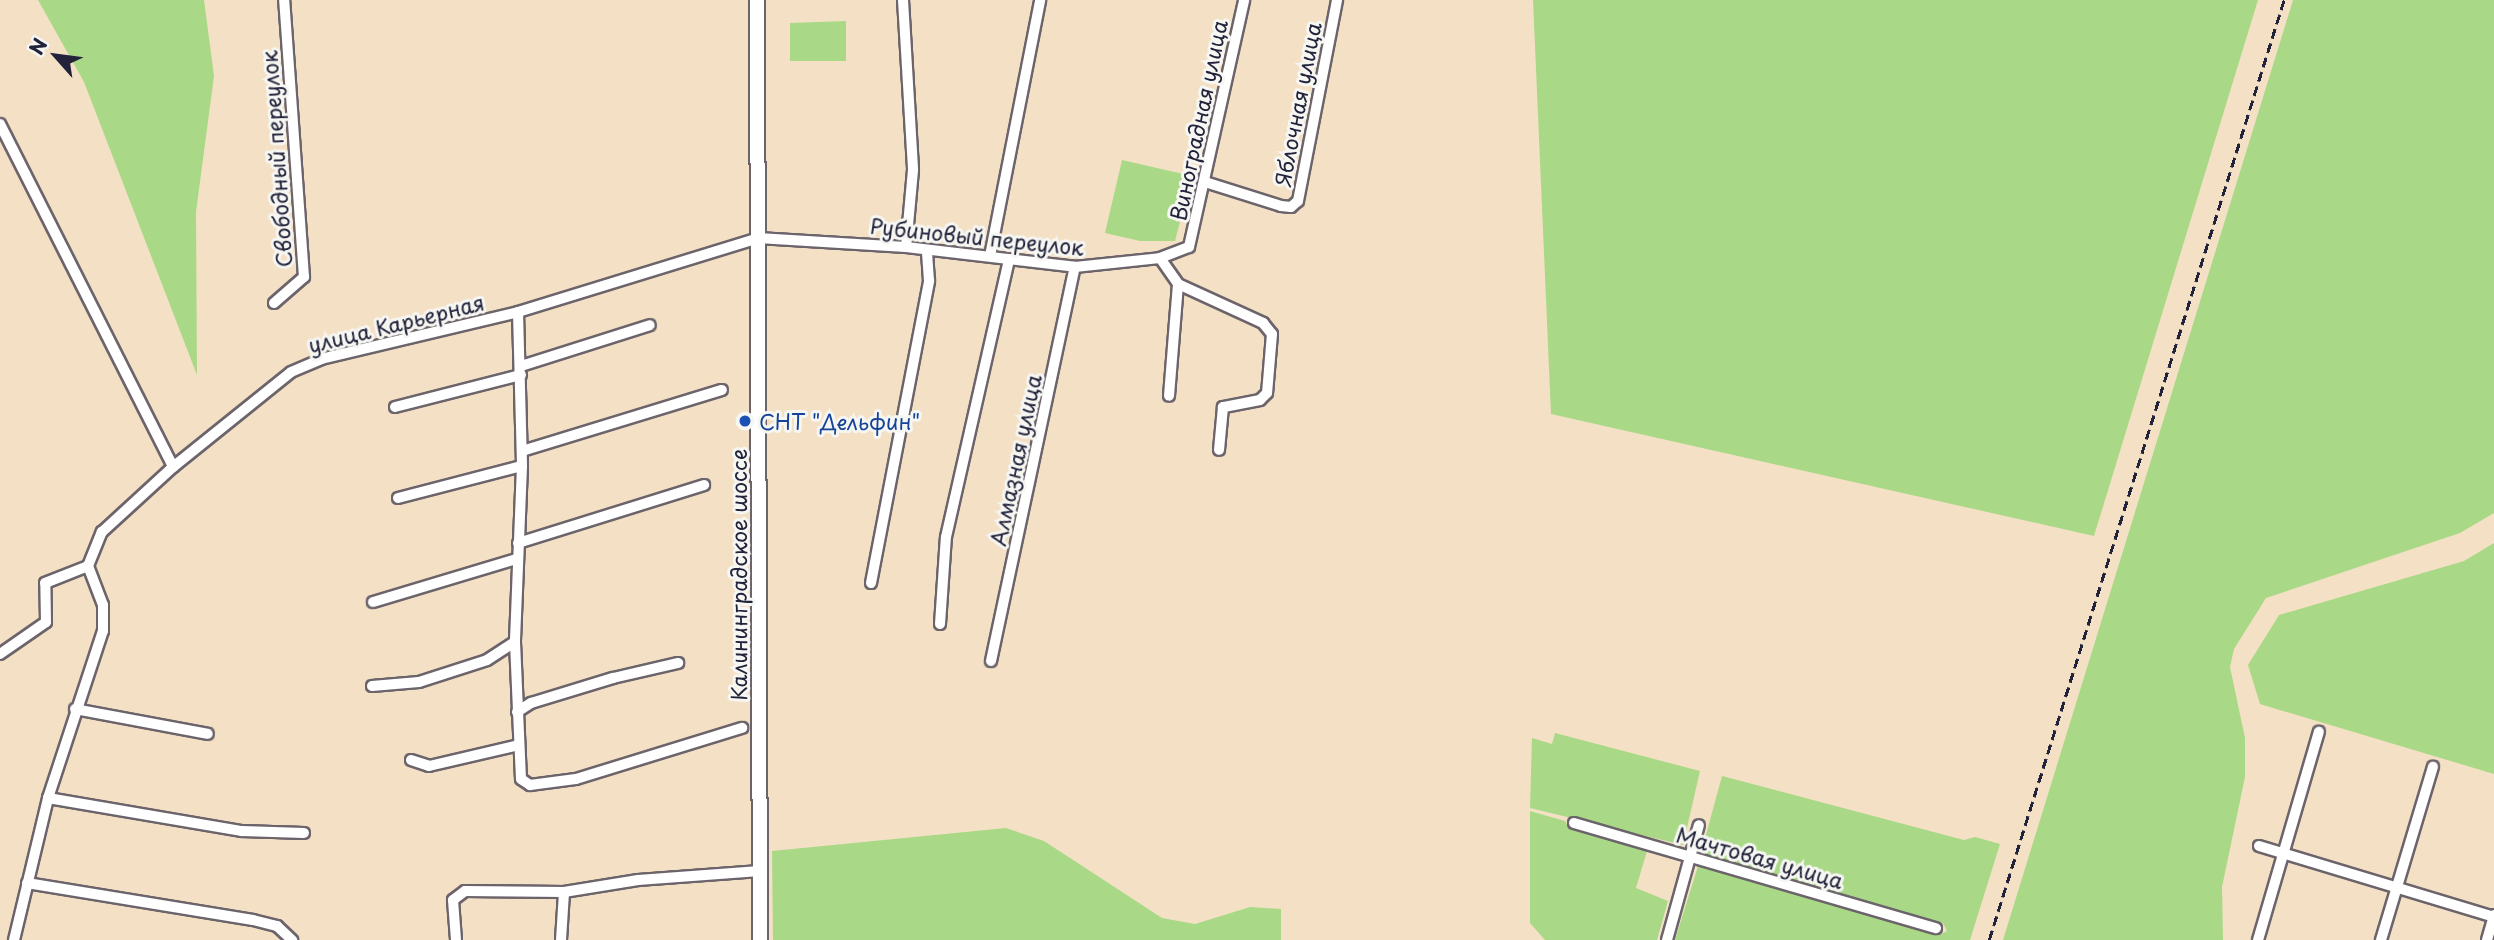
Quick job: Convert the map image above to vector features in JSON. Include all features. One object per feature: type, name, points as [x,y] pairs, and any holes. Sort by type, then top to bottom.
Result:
[{"type":"main road","name":"Калининградское шоссе","points":[[757,0],[760,940]]},
{"type":"street","name":"Свободный переулок","points":[[274,303],[304,277],[284,0]]},
{"type":"street","points":[[903,0],[913,170],[906,247]]},
{"type":"street","points":[[990,256],[1040,0]]},
{"type":"street","name":"Виноградная улица","points":[[1189,247],[1244,0]]},
{"type":"street","name":"Яблочная улица","points":[[1205,182],[1281,206],[1291,207],[1298,201],[1337,0]]},
{"type":"street","points":[[0,124],[173,467]]},
{"type":"street","name":"Рубиновый переулок","points":[[758,238],[906,247],[1074,267],[1160,258],[1189,247]]},
{"type":"street","name":"улица Карьерная","points":[[88,566],[102,532],[173,467],[291,372],[321,359],[518,312],[758,238]]},
{"type":"street","points":[[872,583],[929,281],[927,251]]},
{"type":"street","points":[[1160,258],[1178,284],[1263,323],[1272,334],[1267,393],[1259,400],[1223,407],[1219,450]]},
{"type":"street","points":[[940,624],[946,537],[1009,259]]},
{"type":"street","name":"Алмазная улица","points":[[991,661],[1074,267]]},
{"type":"street","points":[[1169,397],[1178,284]]},
{"type":"street","points":[[518,312],[522,466],[516,559],[515,642],[521,779],[530,785],[576,779],[742,727]]},
{"type":"street","points":[[395,407],[521,370],[650,324]]},
{"type":"street","points":[[522,451],[722,390]]},
{"type":"street","points":[[398,498],[522,466]]},
{"type":"street","points":[[518,543],[704,485]]},
{"type":"street","points":[[373,603],[516,559]]},
{"type":"street","points":[[0,654],[46,622],[45,583],[88,566],[103,606],[103,631],[75,709],[48,798],[14,940]]},
{"type":"street","points":[[372,686],[419,682],[486,660],[515,642]]},
{"type":"street","points":[[517,712],[531,703],[613,678],[678,663]]},
{"type":"street","points":[[75,709],[208,734]]},
{"type":"street","points":[[2258,940],[2319,732]]},
{"type":"street","points":[[411,760],[429,766],[519,745]]},
{"type":"street","points":[[2381,940],[2433,767]]},
{"type":"street","points":[[48,798],[242,831],[304,833]]},
{"type":"street","name":"Мачтовая улица","points":[[1574,823],[1936,928]]},
{"type":"street","points":[[1667,940],[1699,825]]},
{"type":"street","points":[[2259,846],[2494,917],[2487,940]]},
{"type":"street","points":[[456,940],[452,909],[457,894],[564,892],[638,880],[760,871]]},
{"type":"street","points":[[27,883],[253,920],[276,926],[292,940]]},
{"type":"street","points":[[561,940],[564,892]]},
{"type":"green space","points":[[38,0],[204,0],[214,76],[196,212],[197,375],[84,82]]},
{"type":"green space","points":[[1533,0],[2258,0],[2094,536],[1551,414]]},
{"type":"green space","points":[[2293,0],[2494,0],[2494,513],[2460,533],[2266,598],[2234,649],[2230,667],[2245,738],[2245,777],[2222,887],[2223,940],[2003,940]]},
{"type":"green space","points":[[846,21],[846,61],[790,61],[790,23]]},
{"type":"green space","points":[[1122,160],[1192,176],[1175,241],[1140,241],[1105,233]]},
{"type":"green space","points":[[2494,543],[2494,774],[2260,704],[2248,665],[2279,615],[2464,561]]},
{"type":"green space","points":[[1555,733],[1700,771],[1683,845],[1530,808],[1532,738],[1552,744]]},
{"type":"green space","points":[[1722,776],[1964,840],[1975,837],[2000,844],[1970,940],[1675,940],[1698,866],[1939,935],[1947,931],[1943,923],[1701,853]]},
{"type":"green space","points":[[1530,811],[1565,821],[1570,829],[1647,851],[1636,888],[1668,901],[1657,940],[1545,940],[1530,923]]},
{"type":"green space","points":[[1006,828],[1044,841],[1162,918],[1195,924],[1250,907],[1281,909],[1281,940],[773,940],[772,851]]},
{"type":"railway","points":[[1989,940],[2284,0]]},
{"type":"place","name":"СНТ \"Дельфин\"","points":[[745,421]]}]
